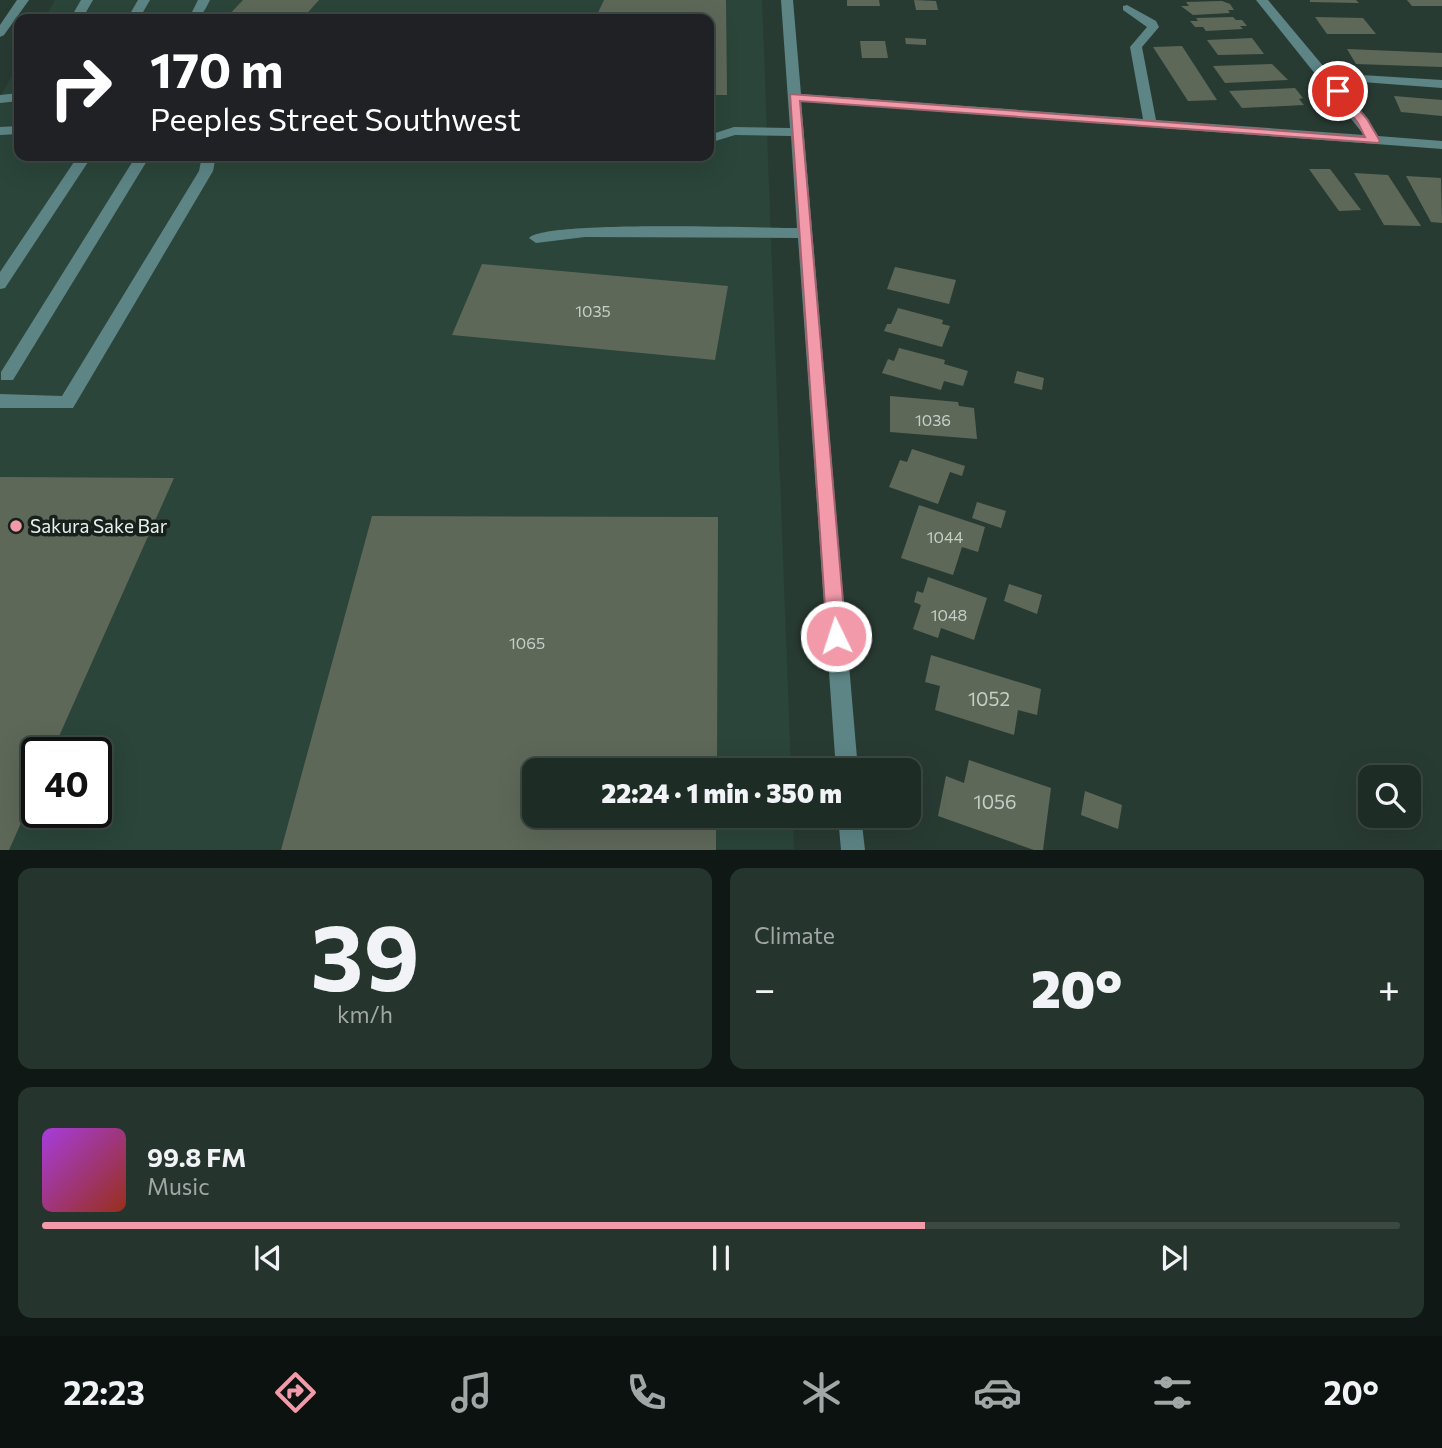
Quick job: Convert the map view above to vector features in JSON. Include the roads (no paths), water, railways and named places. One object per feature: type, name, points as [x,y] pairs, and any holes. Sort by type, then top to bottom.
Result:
[{"type":"street","points":[[0,33],[23,0]]},
{"type":"street","points":[[787,0],[846,758]]},
{"type":"street","points":[[1262,0],[1363,122],[1374,141]]},
{"type":"street","points":[[1127,8],[1152,23],[1153,27],[1136,47],[1150,124]]},
{"type":"street","points":[[1325,76],[1442,84]]},
{"type":"street","points":[[794,97],[1442,145]]},
{"type":"street","points":[[714,137],[734,131],[797,132]]},
{"type":"street","points":[[0,284],[82,161]]},
{"type":"street","points":[[2,381],[140,161]]},
{"type":"street","points":[[0,401],[67,403],[206,172],[208,161]]},
{"type":"street","points":[[536,238],[585,232],[805,233]]},
{"type":"street","points":[[851,828],[853,849]]},
{"type":"place","name":"Sakura Sake Bar","points":[[16,526]]}]
